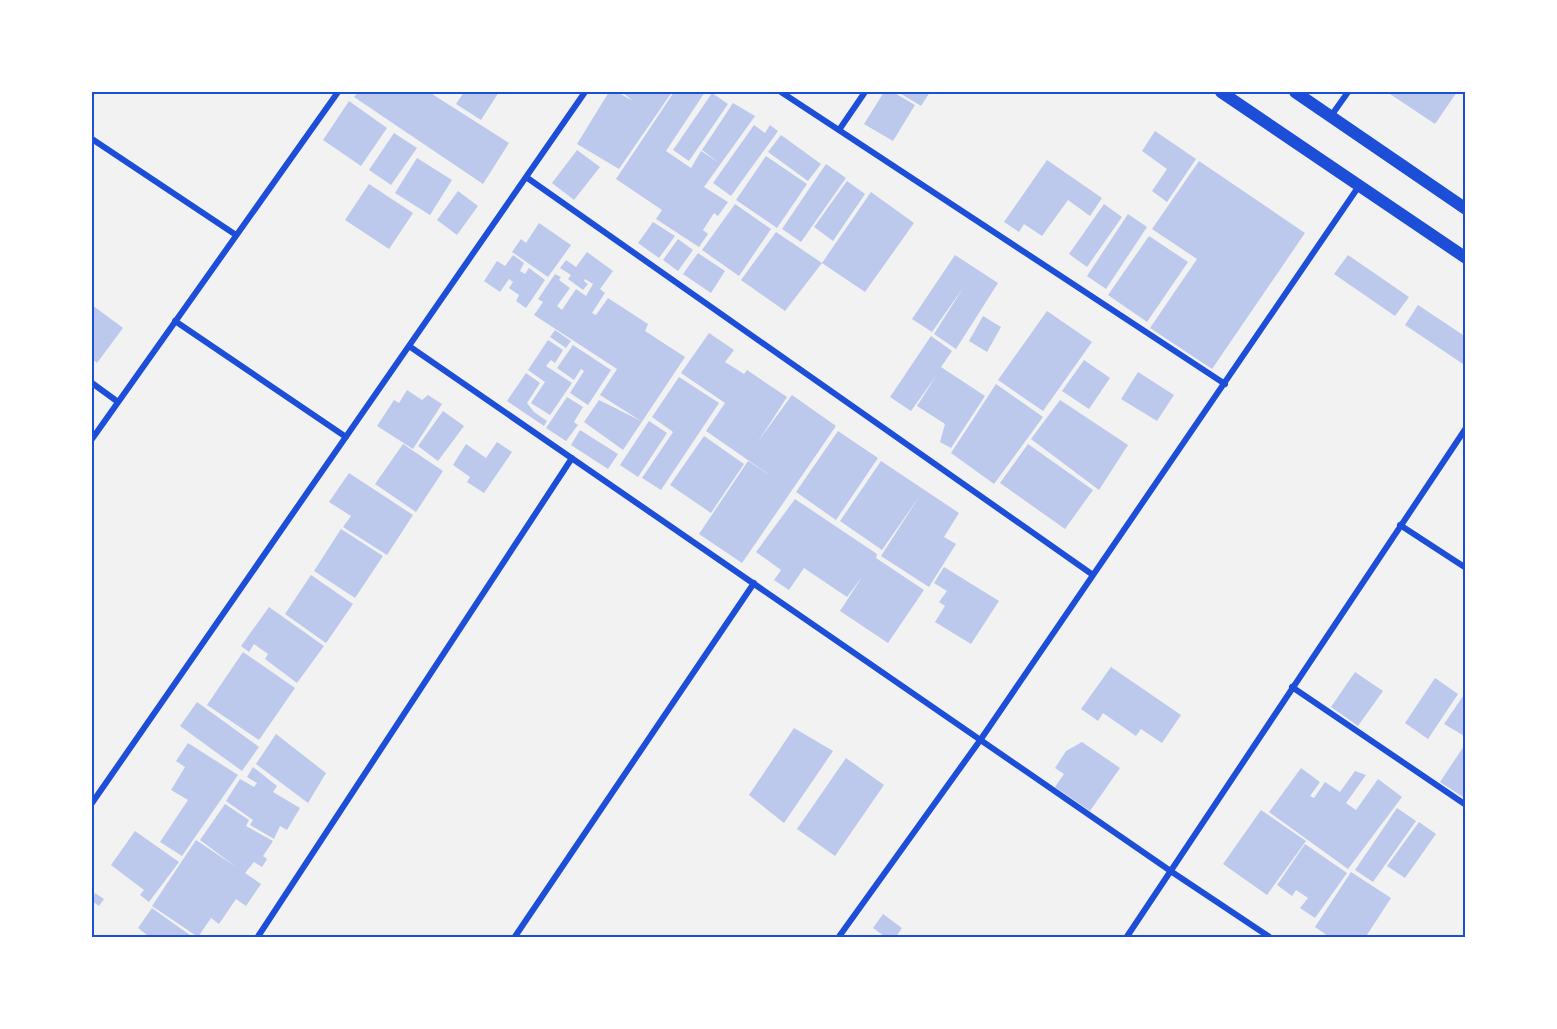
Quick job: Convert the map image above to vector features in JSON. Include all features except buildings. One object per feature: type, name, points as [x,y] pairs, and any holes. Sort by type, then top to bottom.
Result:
[{"type":"main road","points":[[1221,92],[1466,258]]},
{"type":"main road","points":[[1294,92],[1466,209]]},
{"type":"street","points":[[92,439],[338,92]]},
{"type":"street","points":[[92,803],[585,92]]},
{"type":"street","points":[[781,92],[1225,384]]},
{"type":"street","points":[[839,130],[865,92]]},
{"type":"street","points":[[1331,116],[1348,92]]},
{"type":"street","points":[[92,139],[236,235]]},
{"type":"street","points":[[526,177],[1093,575]]},
{"type":"street","points":[[838,938],[981,739],[1359,186]]},
{"type":"street","points":[[175,321],[346,437]]},
{"type":"street","points":[[409,346],[1172,873],[1271,938]]},
{"type":"street","points":[[92,383],[118,402]]},
{"type":"street","points":[[1126,938],[1172,873],[1292,687],[1466,428]]},
{"type":"street","points":[[257,938],[572,458]]},
{"type":"street","points":[[1400,525],[1466,568]]},
{"type":"street","points":[[516,936],[754,583]]},
{"type":"street","points":[[1292,687],[1466,805]]}]
